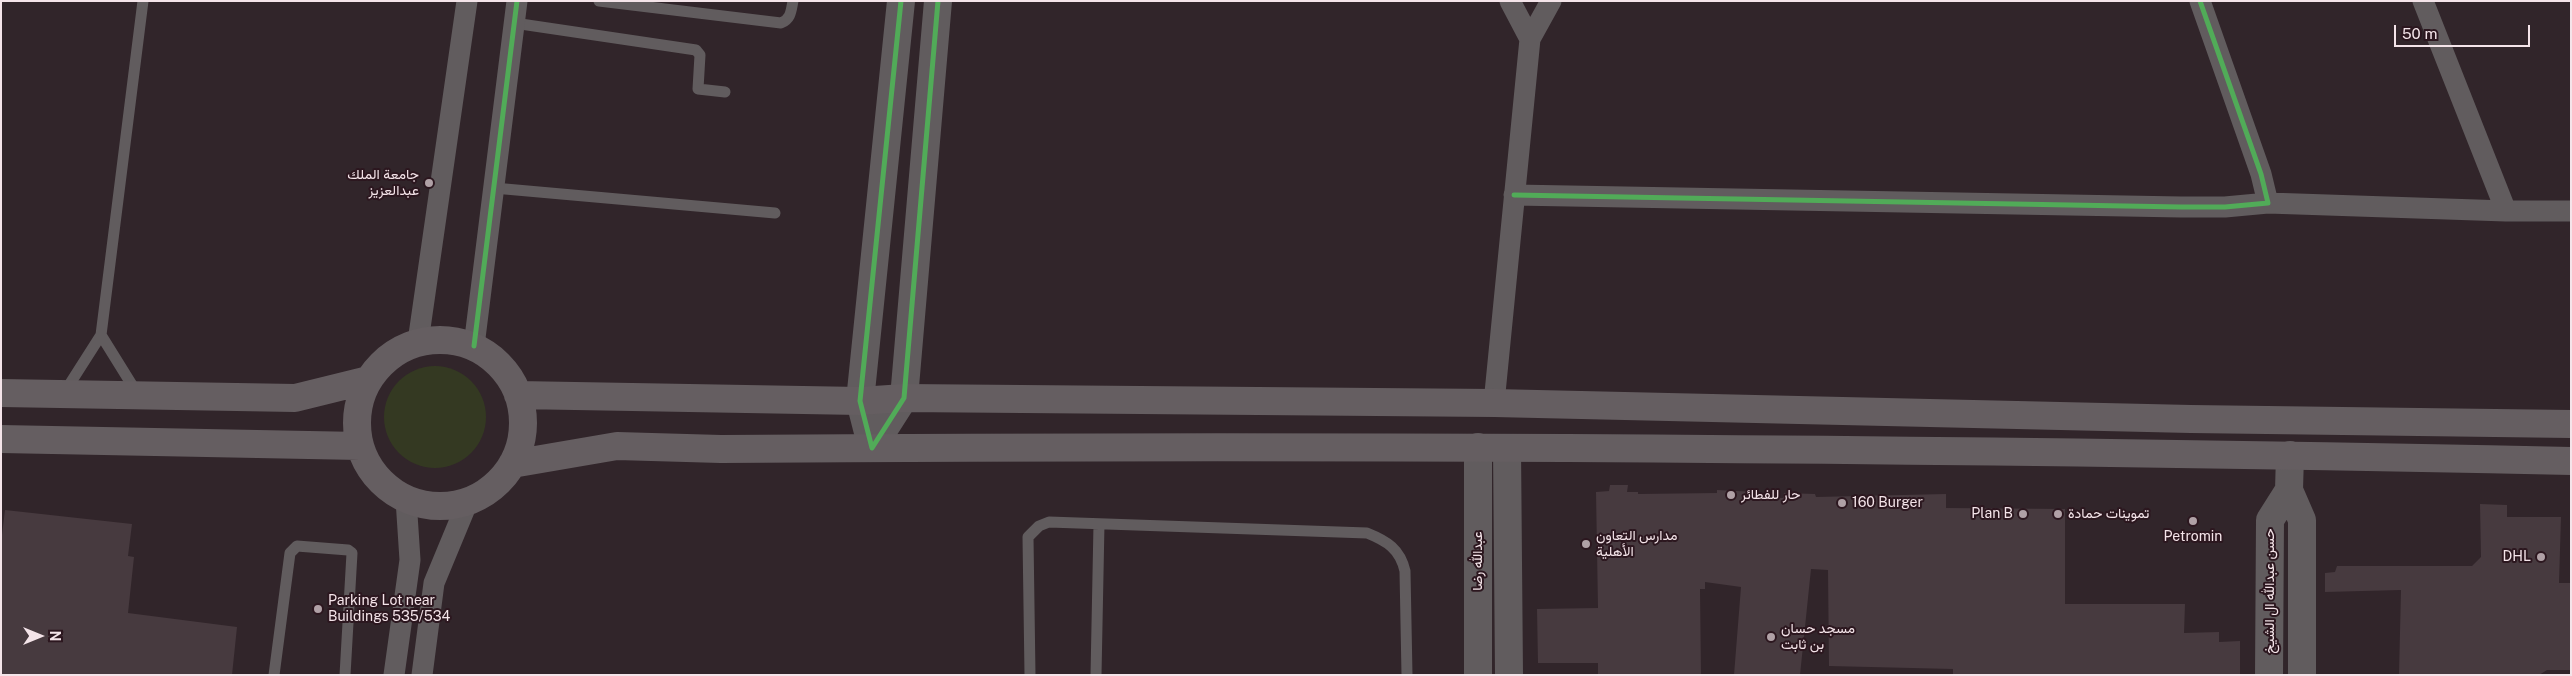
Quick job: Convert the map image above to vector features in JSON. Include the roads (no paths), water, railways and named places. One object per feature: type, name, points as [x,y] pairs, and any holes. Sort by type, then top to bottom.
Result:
[{"type":"main road","points":[[446,339],[474,346],[493,358],[508,375],[518,395],[523,418],[521,442],[512,464],[493,486],[468,501],[448,506],[427,506],[406,499],[386,486],[370,468],[360,446],[357,424],[359,401],[368,380],[398,350],[418,342],[446,339]]},
{"type":"main road","points":[[1,393],[295,398],[368,380]]},
{"type":"main road","points":[[518,395],[860,401],[904,398],[1494,403],[2191,419],[2571,424]]},
{"type":"main road","points":[[2189,455],[2191,419]]},
{"type":"main road","points":[[1,439],[360,446]]},
{"type":"main road","points":[[512,464],[618,446],[720,449],[1478,447],[2290,455],[2571,461]]},
{"type":"street","points":[[418,342],[467,1]]},
{"type":"street","points":[[474,346],[517,1]]},
{"type":"street","points":[[872,448],[860,401],[901,1]]},
{"type":"street","points":[[872,448],[904,398],[938,1]]},
{"type":"street","points":[[1510,1],[1530,39]]},
{"type":"street","points":[[1494,403],[1530,39],[1550,1]]},
{"type":"street","points":[[2200,1],[2261,174],[2268,203]]},
{"type":"street","points":[[2423,1],[2506,211]]},
{"type":"street","points":[[1514,195],[2181,207],[2225,207],[2268,203],[2506,211],[2571,211]]},
{"type":"street","name":"عبدالله رضا","points":[[1478,447],[1478,675]]},
{"type":"street","points":[[1507,448],[1509,675]]},
{"type":"street","points":[[2290,455],[2289,490],[2302,520],[2302,675]]},
{"type":"street","name":"حسن عبدالله ال الشيخ","points":[[2269,675],[2270,520],[2289,490]]},
{"type":"street","points":[[394,675],[410,560],[406,499]]},
{"type":"street","points":[[422,675],[434,583],[468,501]]},
{"type":"lane","points":[[63,395],[101,335],[144,1]]},
{"type":"lane","points":[[599,1],[781,23],[787,21],[790,15],[792,1]]},
{"type":"lane","points":[[514,23],[696,50],[700,55],[698,89],[725,92]]},
{"type":"lane","points":[[494,188],[775,213]]},
{"type":"lane","points":[[101,335],[140,396]]},
{"type":"lane","points":[[1030,675],[1028,536],[1039,526],[1049,522],[1366,533],[1388,541],[1402,557],[1405,571],[1407,675]]},
{"type":"lane","points":[[1096,675],[1099,524]]},
{"type":"lane","points":[[274,675],[290,553],[297,546],[348,550],[352,553],[345,675]]},
{"type":"place","name":"جامعة الملك عبدالعزيز","points":[[429,183]]},
{"type":"place","name":"حار للفطائر","points":[[1731,495]]},
{"type":"place","name":"160 Burger","points":[[1842,503]]},
{"type":"place","name":"Plan B","points":[[2023,514]]},
{"type":"place","name":"تموينات حمادة","points":[[2058,514]]},
{"type":"place","name":"Petromin","points":[[2193,521]]},
{"type":"place","name":"مدارس التعاون الأهلية","points":[[1586,544]]},
{"type":"place","name":"DHL","points":[[2541,557]]},
{"type":"place","name":"Parking Lot near Buildings 535/534","points":[[318,609]]},
{"type":"place","name":"مسجد حسان بن ثابت","points":[[1771,637]]}]
